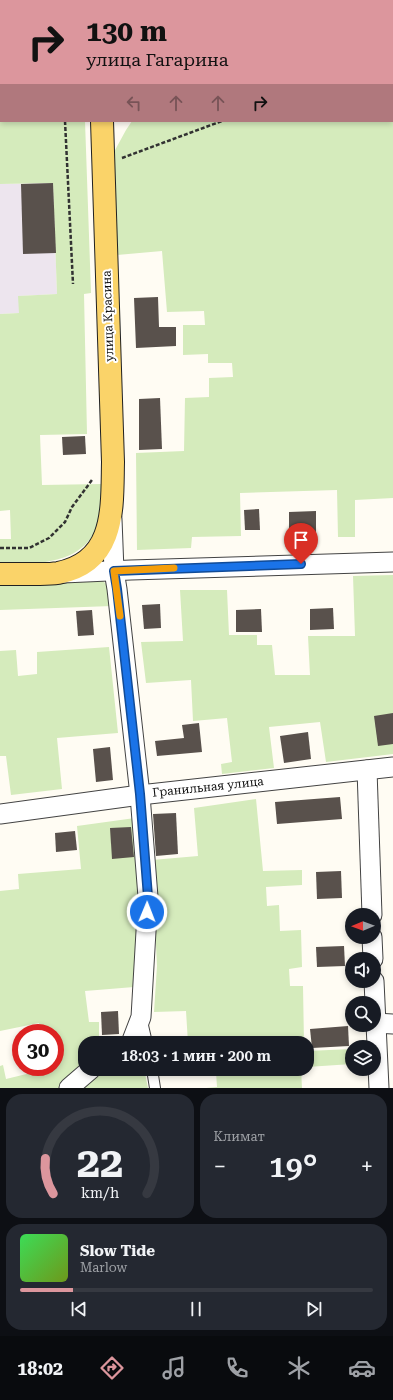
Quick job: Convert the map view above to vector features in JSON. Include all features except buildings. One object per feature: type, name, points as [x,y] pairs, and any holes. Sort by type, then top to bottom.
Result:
[{"type":"main road","name":"улица Красина","points":[[0,574],[57,574],[72,570],[87,562],[97,551],[107,532],[112,512],[113,462],[102,122]]},
{"type":"street","points":[[112,512],[114,571],[140,794],[148,897],[141,1017],[134,1036]]},
{"type":"street","points":[[57,574],[393,562]]},
{"type":"street","name":"Гранильная улица","points":[[0,814],[140,794],[393,767]]},
{"type":"street","points":[[367,770],[372,908]]},
{"type":"street","points":[[376,988],[384,1023],[379,1088]]},
{"type":"street","points":[[69,1088],[83,1076]]},
{"type":"lane","points":[[141,1017],[145,1036]]},
{"type":"lane","points":[[153,1076],[155,1088]]},
{"type":"path","points":[[65,122],[73,284]]},
{"type":"path","points":[[120,158],[219,122]]},
{"type":"path","points":[[0,548],[29,548],[49,538],[65,522],[72,507],[99,470],[113,462]]},
{"type":"shaded area","points":[[53,183],[57,294],[19,296],[19,313],[0,314],[0,184]]},
{"type":"green space","points":[[0,122],[85,122],[91,293],[84,294],[87,434],[40,435],[42,485],[102,484],[102,512],[91,538],[82,548],[57,560],[29,564],[0,565],[0,539],[11,539],[10,510],[0,511],[0,314],[19,313],[18,296],[57,294],[53,183],[0,184]]},
{"type":"green space","points":[[131,122],[393,122],[393,498],[355,500],[355,537],[338,537],[337,490],[240,493],[241,536],[192,537],[191,548],[137,550],[136,453],[184,451],[185,398],[209,397],[209,378],[233,377],[232,363],[208,363],[208,354],[183,355],[183,325],[205,325],[204,311],[167,312],[162,251],[117,255],[114,152]]},
{"type":"green space","points":[[393,575],[393,754],[326,762],[320,722],[269,727],[274,768],[222,774],[221,764],[232,762],[227,718],[193,721],[191,680],[146,683],[141,642],[183,641],[180,590],[227,590],[229,635],[257,635],[257,645],[272,645],[275,675],[310,675],[308,636],[355,636],[353,576]]},
{"type":"green space","points":[[101,579],[112,590],[112,606],[0,610],[0,582]]},
{"type":"green space","points":[[109,647],[118,733],[57,738],[62,789],[11,795],[6,756],[0,756],[0,651],[16,650],[18,676],[37,674],[37,652]]},
{"type":"green space","points":[[256,799],[263,871],[302,870],[302,885],[266,887],[267,906],[279,905],[280,931],[301,930],[302,967],[289,969],[290,986],[303,986],[304,1036],[188,1036],[186,1011],[154,1012],[157,966],[152,860],[198,856],[194,808]]},
{"type":"green space","points":[[135,818],[139,896],[134,987],[85,991],[89,1022],[99,1022],[99,1036],[78,1036],[78,1076],[145,1076],[148,1088],[0,1088],[0,1066],[3,1065],[6,1079],[18,1076],[64,1076],[64,1024],[12,1024],[12,1029],[0,1031],[0,891],[19,889],[18,874],[81,869],[77,826]]},
{"type":"green space","points":[[345,1049],[345,1064],[314,1067],[314,1051]]},
{"type":"green space","points":[[216,1076],[301,1076],[302,1088],[206,1088],[217,1087]]},
{"type":"slow traffic","points":[[120,616],[114,571],[174,568]]},
{"type":"route","points":[[147,912],[148,897],[140,794],[114,571],[301,564]]}]
